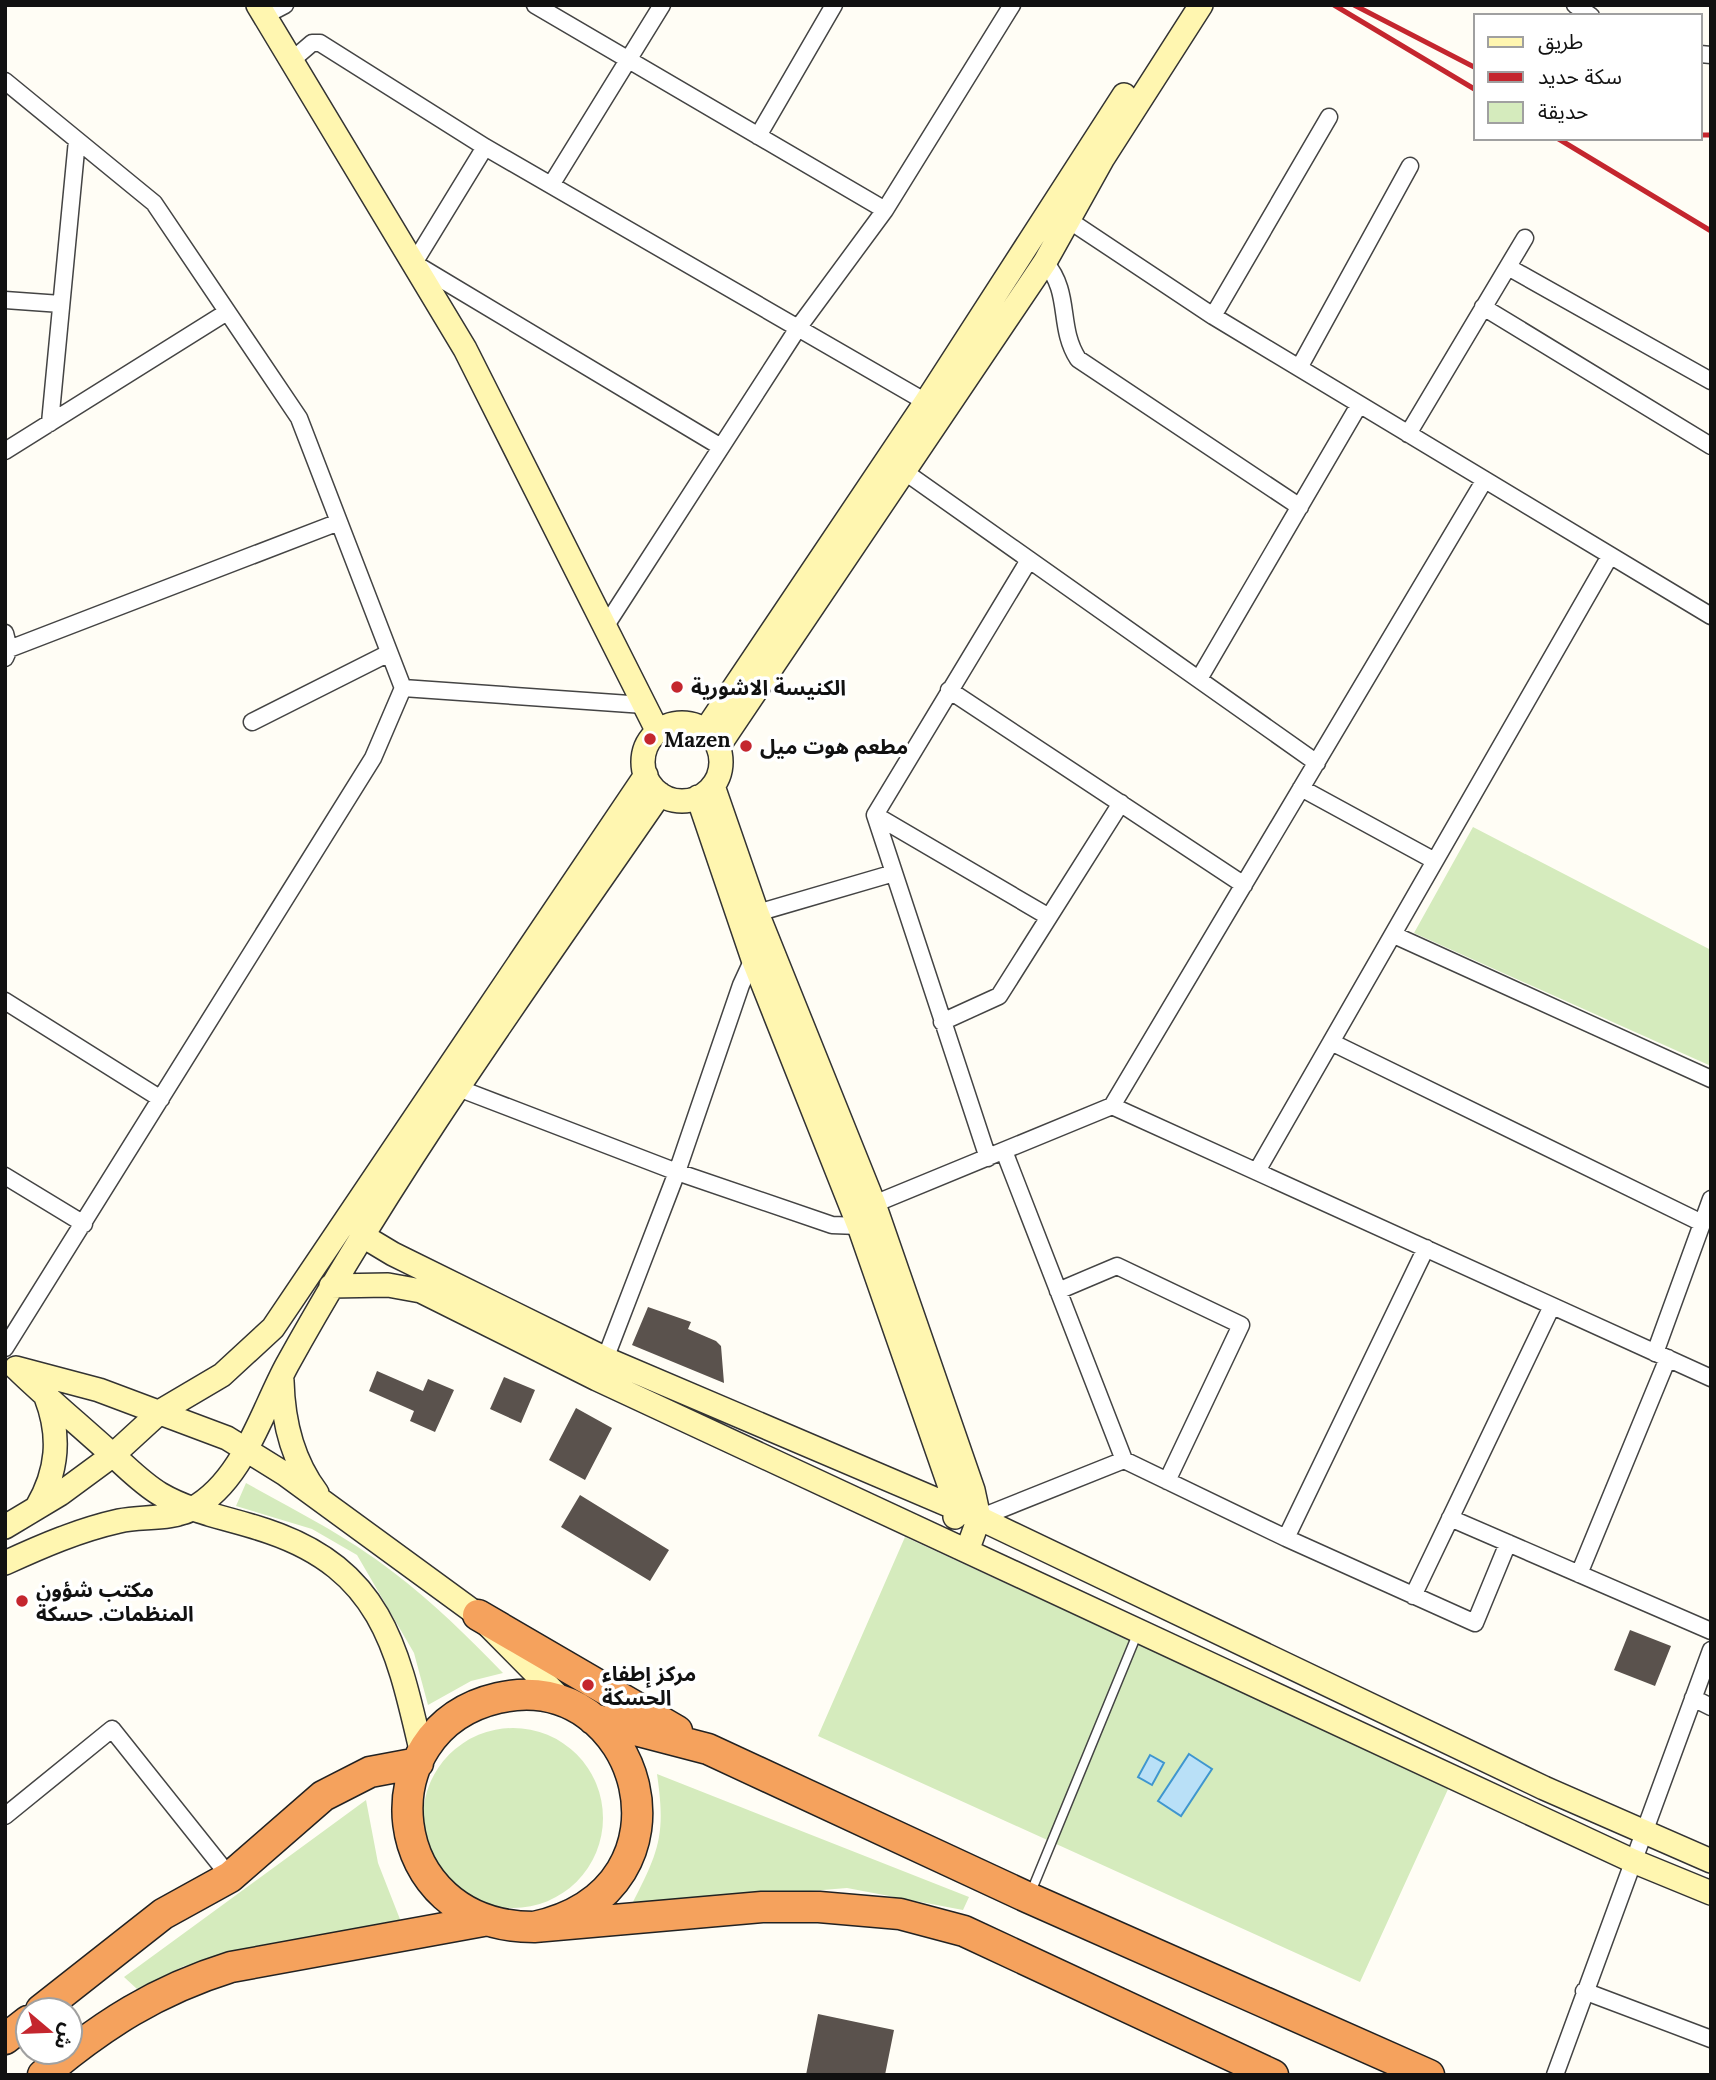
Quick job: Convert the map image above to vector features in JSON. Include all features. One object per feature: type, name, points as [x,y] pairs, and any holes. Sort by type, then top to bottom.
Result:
[{"type":"highway","points":[[478,1615],[708,1749],[1029,1898],[1429,2075]]},
{"type":"highway","points":[[534,1927],[559,1922],[583,1911],[611,1886],[631,1854],[639,1817],[635,1780],[619,1746],[593,1719],[564,1702],[532,1696],[499,1698],[468,1709],[442,1728],[420,1758],[408,1793],[408,1825],[416,1856],[432,1884],[455,1906],[483,1921],[508,1927],[534,1927],[762,1907],[819,1907],[900,1914],[964,1931],[1273,2075]]},
{"type":"highway","points":[[593,1719],[708,1749]]},
{"type":"highway","points":[[59,1996],[163,1914],[230,1877],[323,1796],[370,1772],[420,1758]]},
{"type":"highway","points":[[43,2075],[82,2042],[120,2017],[158,1994],[198,1977],[243,1964],[483,1921]]},
{"type":"street","points":[[285,5],[261,10],[465,349],[658,732]]},
{"type":"street","points":[[535,5],[884,211]]},
{"type":"street","points":[[551,185],[662,5]]},
{"type":"street","points":[[758,136],[834,5]]},
{"type":"street","points":[[605,627],[798,328],[884,211],[1012,5]]},
{"type":"street","points":[[712,739],[905,472],[1045,262],[1059,214],[1184,5]]},
{"type":"street","points":[[712,739],[926,402],[1141,97],[1201,5]]},
{"type":"street","points":[[291,61],[312,43],[320,43],[485,147],[926,402]]},
{"type":"street","points":[[5,81],[154,203],[299,418],[403,688],[373,758],[5,1348]]},
{"type":"street","points":[[1213,316],[1329,117]]},
{"type":"street","points":[[50,423],[77,140]]},
{"type":"street","points":[[414,263],[485,147]]},
{"type":"street","points":[[1299,369],[1410,166]]},
{"type":"street","points":[[1059,214],[1213,316],[1711,616]]},
{"type":"street","points":[[1408,434],[1525,237]]},
{"type":"street","points":[[1045,262],[1059,283],[1065,307],[1065,330],[1078,359],[1300,507]]},
{"type":"street","points":[[414,263],[721,447]]},
{"type":"street","points":[[1508,267],[1711,381]]},
{"type":"street","points":[[5,300],[61,304]]},
{"type":"street","points":[[1483,307],[1711,446]]},
{"type":"street","points":[[5,451],[228,312]]},
{"type":"street","points":[[1199,680],[1359,405]]},
{"type":"street","points":[[905,472],[1317,762]]},
{"type":"street","points":[[874,1204],[1112,1106],[1485,481]]},
{"type":"street","points":[[5,633],[7,653],[339,522]]},
{"type":"street","points":[[1257,1171],[1611,556]]},
{"type":"street","points":[[988,1158],[875,815],[1029,560]]},
{"type":"street","points":[[252,722],[389,653]]},
{"type":"street","points":[[403,688],[644,705]]},
{"type":"street","points":[[949,690],[1244,885]]},
{"type":"street","points":[[5,1527],[113,1455],[161,1411],[222,1375],[273,1328],[646,775],[646,747],[658,732],[676,723],[687,723],[712,739],[721,767],[705,792],[679,800],[660,794],[646,775]]},
{"type":"street","points":[[1301,788],[1435,861]]},
{"type":"street","points":[[705,792],[757,913],[874,1204],[973,1490],[967,1551]]},
{"type":"street","points":[[705,792],[753,959],[969,1514]]},
{"type":"street","points":[[5,1563],[89,1529],[192,1509],[231,1472],[246,1450],[281,1376],[331,1286],[458,1087],[660,794]]},
{"type":"street","points":[[942,1022],[999,996],[1121,803]]},
{"type":"street","points":[[875,815],[1049,917]]},
{"type":"street","points":[[757,913],[894,873]]},
{"type":"street","points":[[1394,935],[1711,1079]]},
{"type":"street","points":[[602,1369],[677,1172],[741,985],[753,959]]},
{"type":"street","points":[[5,1001],[161,1098]]},
{"type":"street","points":[[1331,1042],[1702,1223]]},
{"type":"street","points":[[458,1087],[677,1172],[832,1225],[859,1226]]},
{"type":"street","points":[[1112,1106],[1711,1378]]},
{"type":"street","points":[[1004,1151],[1124,1460],[1286,1538],[1475,1623],[1508,1543]]},
{"type":"street","points":[[5,1176],[84,1224]]},
{"type":"street","points":[[1579,1574],[1662,1356],[1711,1199]]},
{"type":"street","points":[[363,1236],[602,1369],[946,1541],[1633,1861],[1711,1893]]},
{"type":"street","points":[[1286,1538],[1426,1248]]},
{"type":"street","points":[[1058,1291],[1117,1266],[1241,1325],[1167,1481]]},
{"type":"street","points":[[331,1286],[388,1284],[421,1291],[602,1369],[969,1514],[1544,1788],[1711,1861]]},
{"type":"street","points":[[1413,1596],[1552,1306]]},
{"type":"street","points":[[11,1365],[99,1390],[197,1424],[246,1450],[326,1503],[478,1615],[564,1702]]},
{"type":"street","points":[[11,1365],[144,1483],[192,1509],[298,1542],[326,1559],[354,1583],[377,1613],[395,1646],[420,1758]]},
{"type":"street","points":[[281,1376],[283,1407],[293,1448],[307,1477],[326,1503]]},
{"type":"street","points":[[37,1508],[55,1462],[55,1429],[47,1396]]},
{"type":"street","points":[[946,1541],[969,1514],[1124,1460]]},
{"type":"street","points":[[1450,1518],[1711,1631]]},
{"type":"street","points":[[1555,2075],[1711,1650]]},
{"type":"street","points":[[1693,1698],[1711,1707]]},
{"type":"street","points":[[5,1816],[112,1729],[230,1877]]},
{"type":"street","points":[[1584,1991],[1711,2039]]},
{"type":"lane","points":[[1029,1898],[1139,1630]]},
{"type":"green space","points":[[1473,827],[1711,950],[1711,1066],[1414,933]]},
{"type":"green space","points":[[246,1483],[376,1559],[436,1608],[503,1673],[471,1681],[428,1705],[414,1653],[357,1555],[312,1529],[236,1506]]},
{"type":"green space","points":[[905,1537],[1449,1787],[1360,1982],[818,1736]]},
{"type":"green space","points":[[513,1728],[548,1734],[577,1754],[597,1783],[603,1818],[597,1853],[577,1882],[548,1902],[513,1908],[478,1902],[449,1882],[429,1853],[423,1818],[429,1783],[449,1754],[478,1734]]},
{"type":"green space","points":[[657,1774],[969,1897],[963,1910],[847,1888],[631,1906],[658,1843],[661,1813]]},
{"type":"green space","points":[[366,1800],[378,1863],[403,1927],[184,1966],[137,1989],[124,1977]]},
{"type":"water","points":[[1189,1754],[1212,1769],[1181,1816],[1158,1801]]},
{"type":"water","points":[[1150,1755],[1164,1763],[1152,1785],[1138,1777]]},
{"type":"building","points":[[648,1307],[691,1322],[688,1329],[716,1341],[721,1346],[724,1383],[632,1345]]},
{"type":"building","points":[[377,1371],[423,1391],[428,1379],[454,1390],[435,1432],[410,1421],[414,1411],[369,1391]]},
{"type":"building","points":[[504,1377],[535,1390],[521,1423],[490,1409]]},
{"type":"building","points":[[576,1408],[612,1428],[585,1480],[549,1460]]},
{"type":"building","points":[[580,1495],[669,1550],[650,1581],[561,1527]]},
{"type":"building","points":[[1630,1630],[1671,1646],[1655,1686],[1614,1670]]},
{"type":"building","points":[[818,2014],[894,2030],[885,2075],[806,2075]]},
{"type":"railway","points":[[1334,5],[1474,89]]},
{"type":"railway","points":[[1354,5],[1474,67]]},
{"type":"railway","points":[[1702,135],[1711,135]]},
{"type":"railway","points":[[1560,140],[1711,231]]},
{"type":"place","name":"الكنيسة الاشورية","points":[[677,687]]},
{"type":"place","name":"Mazen","points":[[650,739]]},
{"type":"place","name":"مطعم هوت ميل","points":[[746,746]]},
{"type":"place","name":"مكتب شؤون المنظمات. حسكة","points":[[22,1601]]},
{"type":"place","name":"مركز إطفاء الحسكة","points":[[588,1685]]}]
